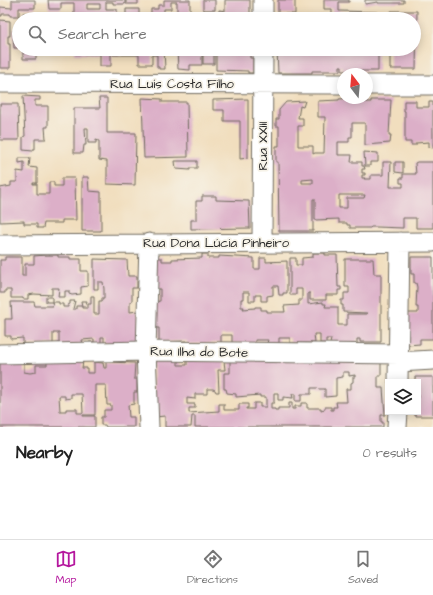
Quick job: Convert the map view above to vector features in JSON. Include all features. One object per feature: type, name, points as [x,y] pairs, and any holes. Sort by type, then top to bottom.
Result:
[{"type":"street","points":[[263,0],[263,12]]},
{"type":"street","name":"Rua XXIII","points":[[262,243],[263,56]]},
{"type":"street","name":"Rua Luís Costa Filho","points":[[0,83],[337,84]]},
{"type":"street","points":[[373,85],[433,85]]},
{"type":"street","points":[[398,379],[400,242]]},
{"type":"street","name":"Rua Dona Lúcia Pinheiro","points":[[0,244],[433,242]]},
{"type":"street","points":[[149,243],[146,351],[149,427]]},
{"type":"street","name":"Rua Ilha do Bote","points":[[0,354],[146,351],[433,360]]},
{"type":"street","points":[[397,427],[398,415]]},
{"type":"building","points":[[12,0],[35,0],[35,8],[19,8],[19,12],[12,12],[12,16],[10,16],[10,14],[2,14],[2,16],[0,16],[0,7],[12,8]]},
{"type":"building","points":[[48,0],[125,0],[125,4],[113,4],[113,2],[106,2],[106,9],[117,9],[117,12],[74,12],[74,3],[61,3],[61,9],[49,9]],"holes":[[[87,4],[100,4],[100,9],[87,9]]]},
{"type":"building","points":[[126,0],[138,0],[138,4],[126,4]]},
{"type":"building","points":[[164,0],[190,0],[190,12],[177,12],[177,2],[171,2],[171,9],[164,9],[164,12],[151,12],[151,9],[158,9],[158,5],[164,5]]},
{"type":"building","points":[[203,0],[215,0],[215,10],[203,10]]},
{"type":"building","points":[[225,0],[250,0],[250,12],[219,12],[219,10],[225,11]]},
{"type":"building","points":[[278,0],[295,0],[295,12],[278,12]]},
{"type":"building","points":[[324,0],[349,0],[349,2],[339,2],[339,11],[377,12],[332,12],[332,9],[324,9]]},
{"type":"building","points":[[365,0],[404,0],[404,3],[378,2],[365,4]]},
{"type":"building","points":[[126,9],[139,9],[139,12],[126,12]]},
{"type":"building","points":[[391,11],[417,11],[417,12]]},
{"type":"building","points":[[0,20],[10,21],[10,36],[8,36],[8,44],[10,44],[10,68],[0,68]]},
{"type":"building","points":[[23,56],[36,56],[36,59],[23,59]]},
{"type":"building","points":[[100,56],[111,56],[111,66],[100,66]]},
{"type":"building","points":[[139,56],[152,56],[152,64],[139,64]]},
{"type":"building","points":[[157,56],[164,56],[165,69],[159,69],[159,67],[157,67]]},
{"type":"building","points":[[177,56],[202,56],[202,65],[190,65],[190,70],[178,69]]},
{"type":"building","points":[[203,56],[214,56],[214,64],[203,64]]},
{"type":"building","points":[[216,56],[250,56],[250,58],[253,58],[253,73],[248,73],[248,71],[216,70]]},
{"type":"building","points":[[277,56],[378,56],[378,71],[373,71],[373,68],[342,68],[342,66],[340,66],[340,68],[337,68],[337,71],[312,71],[312,73],[278,73]]},
{"type":"building","points":[[390,56],[416,56],[416,69],[390,69]]},
{"type":"building","points":[[23,96],[40,97],[40,100],[35,100],[35,106],[48,106],[48,127],[45,127],[46,139],[35,139],[35,149],[33,149],[33,151],[23,150],[23,137],[25,136]]},
{"type":"building","points":[[99,98],[107,98],[107,133],[136,133],[135,185],[107,184],[107,161],[99,160],[99,141],[96,140],[96,143],[88,143],[88,128],[85,128],[86,145],[84,145],[83,153],[74,153],[74,108],[100,108]]},
{"type":"building","points":[[142,98],[162,99],[162,102],[187,102],[188,157],[144,158]]},
{"type":"building","points":[[248,99],[248,158],[240,159],[240,121],[224,121],[224,110],[213,110],[213,100]]},
{"type":"building","points":[[337,100],[337,104],[373,104],[373,100],[391,100],[390,143],[365,145],[365,123],[352,123],[352,137],[349,137],[349,142],[338,142],[338,155],[352,155],[351,162],[362,162],[362,166],[364,166],[365,169],[362,169],[362,173],[365,173],[365,175],[362,175],[362,178],[365,178],[364,179],[371,179],[371,175],[383,175],[383,162],[391,162],[390,187],[403,187],[403,183],[400,183],[400,178],[403,178],[403,174],[416,174],[415,163],[433,162],[433,228],[416,228],[416,218],[403,218],[403,228],[350,228],[350,225],[347,225],[347,223],[339,223],[339,219],[315,220],[315,199],[313,199],[313,231],[279,231],[278,162],[276,162],[276,146],[279,146],[279,126],[276,126],[276,119],[279,119],[279,110],[286,102],[305,101],[303,107],[300,106],[298,118],[303,118],[303,126],[298,126],[298,146],[313,146],[313,154],[324,153],[325,117],[318,117],[318,101]],"holes":[[[313,179],[313,183],[302,183],[302,180]],[[339,195],[365,195],[364,198],[347,198],[347,208],[339,208]]]},
{"type":"building","points":[[404,101],[416,101],[416,107],[429,107],[429,102],[433,102],[433,148],[429,147],[429,142],[411,145],[411,142],[405,142]]},
{"type":"building","points":[[0,104],[18,104],[19,140],[0,140]]},
{"type":"building","points":[[364,152],[378,153],[378,162],[370,162],[370,166],[365,166]]},
{"type":"building","points":[[19,158],[30,158],[29,167],[37,168],[37,183],[33,184],[37,184],[37,194],[49,194],[49,182],[54,182],[54,186],[62,186],[62,178],[75,178],[76,220],[62,220],[62,223],[44,223],[43,228],[37,228],[37,224],[24,224],[24,221],[0,222],[0,188],[11,186],[11,182],[17,182],[17,171],[24,172],[24,162],[19,163]]},
{"type":"building","points":[[175,161],[197,161],[197,168],[190,168],[190,170],[176,169]]},
{"type":"building","points":[[395,162],[403,162],[403,173],[395,172]]},
{"type":"building","points":[[82,177],[88,177],[89,191],[101,192],[101,231],[82,231]]},
{"type":"building","points":[[202,196],[216,196],[216,200],[249,201],[250,228],[191,229],[191,220],[196,220],[196,201],[202,201]]},
{"type":"building","points":[[313,253],[337,255],[338,287],[341,287],[341,290],[338,290],[338,295],[326,295],[326,300],[310,300],[310,293],[308,293],[308,304],[323,302],[323,304],[326,304],[325,307],[338,307],[338,325],[347,325],[347,314],[367,314],[343,312],[341,300],[344,300],[344,293],[349,293],[349,287],[345,287],[345,259],[373,259],[374,274],[381,274],[381,342],[360,342],[360,339],[357,339],[357,344],[330,344],[331,339],[326,339],[326,343],[320,343],[320,334],[314,334],[315,343],[290,343],[290,338],[279,338],[279,343],[267,343],[268,340],[255,340],[255,343],[232,343],[232,335],[221,335],[221,343],[187,344],[187,341],[159,342],[159,328],[154,328],[154,302],[160,301],[160,289],[156,289],[154,258],[162,258],[162,261],[172,261],[172,259],[202,258],[202,254],[208,254],[208,258],[219,258],[219,256],[254,258],[254,269],[260,269],[260,258],[266,258],[266,262],[287,261],[287,293],[279,295],[278,286],[273,286],[273,295],[267,296],[267,301],[261,301],[261,295],[255,295],[255,301],[249,301],[249,292],[243,292],[243,299],[241,299],[241,307],[244,307],[243,309],[261,307],[261,310],[267,310],[267,312],[285,312],[284,306],[299,305],[299,300],[302,300],[302,289],[296,289],[296,295],[290,295],[290,258],[296,258],[296,265],[302,265],[302,258],[313,257]]},
{"type":"building","points":[[58,255],[58,257],[81,259],[81,271],[88,271],[88,286],[81,287],[81,294],[72,295],[69,294],[69,291],[65,291],[65,297],[58,297],[59,288],[52,288],[52,295],[28,295],[28,299],[11,298],[11,290],[5,290],[5,293],[0,293],[0,260],[5,260],[5,257],[22,257],[22,276],[25,276],[25,264],[34,264],[34,256]]},
{"type":"building","points":[[411,257],[433,257],[433,339],[420,339],[420,344],[408,345],[408,313],[418,313],[418,307],[416,307],[417,287],[416,283],[414,283],[414,274],[411,274]]},
{"type":"building","points":[[94,259],[127,260],[128,276],[137,276],[137,288],[132,288],[130,312],[137,311],[137,315],[139,315],[138,345],[104,344],[104,337],[101,337],[101,344],[89,344],[89,342],[94,342],[94,339],[82,340],[83,344],[59,346],[59,333],[53,333],[53,344],[23,345],[23,338],[11,339],[11,336],[5,336],[5,319],[12,319],[11,302],[34,302],[35,306],[53,306],[52,302],[59,302],[59,304],[63,304],[63,307],[68,307],[70,301],[75,301],[73,309],[76,309],[76,306],[88,308],[88,304],[91,304],[91,296],[94,296],[94,314],[99,314],[99,301],[102,301],[102,298],[104,298],[104,289],[103,282],[98,282],[98,289],[94,289]]},
{"type":"building","points":[[46,297],[52,297],[52,302],[46,302]]},
{"type":"building","points":[[81,301],[87,301],[85,306],[82,306]]},
{"type":"building","points":[[178,359],[178,365],[187,365],[187,360],[224,361],[225,370],[218,370],[219,392],[216,392],[213,389],[207,389],[207,394],[195,394],[195,399],[187,398],[187,404],[195,404],[195,408],[189,408],[189,413],[219,411],[219,404],[224,404],[224,410],[239,410],[239,404],[248,404],[248,408],[246,409],[254,409],[254,403],[260,403],[260,407],[266,407],[266,397],[260,397],[260,395],[236,397],[236,394],[227,393],[226,389],[224,389],[224,373],[230,373],[230,360],[381,360],[381,376],[378,376],[378,388],[383,388],[385,415],[381,415],[381,422],[383,422],[383,427],[195,427],[195,416],[192,416],[191,427],[165,427],[165,416],[155,417],[153,361]],"holes":[[[343,372],[349,372],[349,376],[355,375],[355,377],[353,377],[353,382],[351,383],[351,389],[346,389],[347,402],[336,402],[337,407],[333,407],[333,410],[331,410],[331,407],[325,407],[325,409],[321,410],[321,408],[307,408],[307,403],[301,403],[301,406],[295,406],[295,409],[292,409],[292,403],[289,403],[289,408],[278,408],[278,410],[271,409],[271,403],[274,403],[274,393],[278,393],[278,400],[283,400],[283,397],[293,398],[292,394],[295,394],[295,401],[301,401],[301,394],[311,394],[311,388],[318,388],[325,389],[325,397],[336,396],[336,378],[343,377]]]},
{"type":"building","points":[[83,361],[82,368],[87,368],[87,373],[94,373],[94,362],[103,363],[104,368],[106,368],[106,362],[135,363],[134,379],[137,379],[137,392],[134,392],[134,404],[128,405],[129,417],[134,417],[134,427],[106,427],[105,425],[101,425],[101,417],[104,417],[104,410],[111,410],[111,405],[107,405],[106,385],[95,385],[95,415],[83,416],[95,416],[95,427],[0,427],[0,362],[24,362],[24,372],[30,373],[36,372],[36,365],[47,365],[47,362]],"holes":[[[71,394],[82,394],[83,413],[77,413],[77,409],[66,409],[66,411],[60,411],[59,396],[65,396],[65,399],[71,398]]]},
{"type":"building","points":[[415,377],[433,377],[433,416],[415,416],[421,415],[421,379],[415,379]]}]
